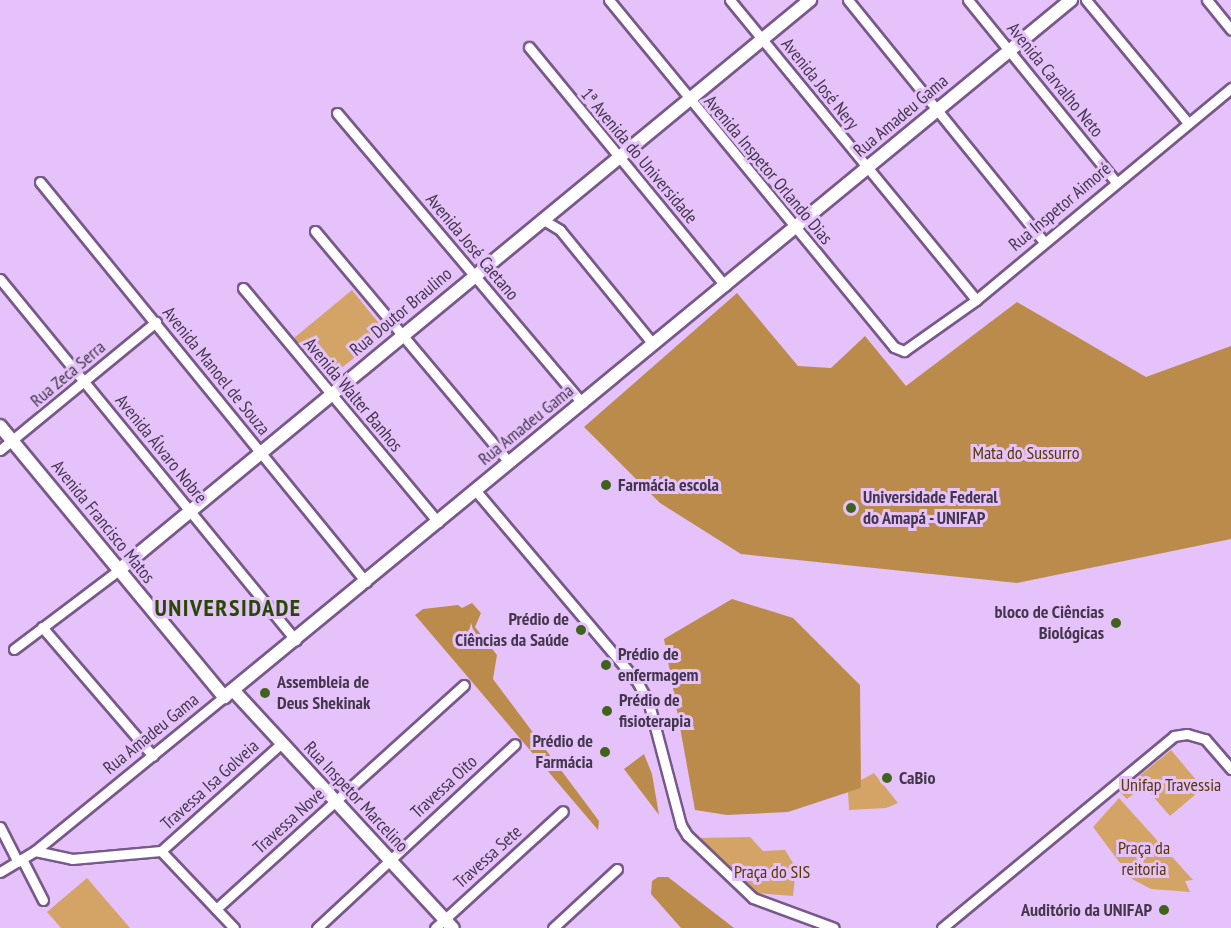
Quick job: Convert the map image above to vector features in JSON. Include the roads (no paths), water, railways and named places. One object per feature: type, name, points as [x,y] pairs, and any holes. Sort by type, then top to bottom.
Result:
[{"type":"street","name":"Avenida Inspetor Orlando Dias","points":[[609,0],[689,101],[894,347],[910,351]]},
{"type":"street","name":"Avenida José Nery","points":[[730,0],[976,300]]},
{"type":"street","name":"Rua Doutor Braulino","points":[[14,649],[118,570],[331,395],[473,274],[619,158],[810,0]]},
{"type":"street","points":[[848,0],[1044,242]]},
{"type":"street","name":"Avenida Carvalho Neto","points":[[968,0],[1116,182]]},
{"type":"street","name":"Rua Amadeu Gama","points":[[0,872],[35,851],[296,640],[1071,0]]},
{"type":"street","points":[[1086,0],[1188,123]]},
{"type":"street","points":[[1207,0],[1231,30]]},
{"type":"street","name":"1ª Avenida do Universidade","points":[[529,47],[725,286]]},
{"type":"street","name":"Rua Inspetor Aimoré","points":[[910,351],[976,300],[1231,88]]},
{"type":"street","name":"Avenida José Caetano","points":[[336,113],[582,403]]},
{"type":"street","name":"Avenida Manoel de Souza","points":[[39,182],[156,322],[366,582]]},
{"type":"street","points":[[542,219],[560,230],[653,344]]},
{"type":"street","points":[[315,231],[509,462]]},
{"type":"street","name":"Avenida Álvaro Nobre","points":[[0,279],[296,640]]},
{"type":"street","name":"Avenida Walter Banhos","points":[[243,288],[438,522]]},
{"type":"street","name":"Rua Zeca Serra","points":[[0,450],[156,322]]},
{"type":"street","name":"Avenida Francisco Matos","points":[[0,426],[118,570],[228,694]]},
{"type":"street","points":[[476,491],[638,682],[649,704],[687,835],[753,898],[834,928]]},
{"type":"street","points":[[42,627],[153,756]]},
{"type":"street","name":"Travessa Nove","points":[[216,909],[464,685]]},
{"type":"street","name":"Rua Inspetor Marcelino","points":[[228,694],[282,743],[390,860],[444,925]]},
{"type":"street","points":[[942,928],[1174,736],[1187,734],[1205,740],[1231,769]]},
{"type":"street","name":"Travessa Isa Golveia","points":[[161,852],[282,743]]},
{"type":"street","name":"Travessa Oito","points":[[317,928],[515,744]]},
{"type":"street","name":"Travessa Sete","points":[[444,925],[563,811]]},
{"type":"street","points":[[0,827],[43,900]]},
{"type":"street","points":[[35,851],[72,860],[161,852],[234,928]]},
{"type":"street","points":[[553,928],[617,869]]},
{"type":"place","name":"Farmácia escola","points":[[606,485]]},
{"type":"place","name":"Universidade Federal do Amapá - UNIFAP","points":[[851,508]]},
{"type":"place","name":"bloco de Ciências Biológicas","points":[[1116,623]]},
{"type":"place","name":"Prédio de Ciências da Saúde","points":[[581,630]]},
{"type":"place","name":"Prédio de enfermagem","points":[[606,665]]},
{"type":"place","name":"Assembleia de Deus Shekinak","points":[[265,693]]},
{"type":"place","name":"Prédio de fisioterapia","points":[[607,711]]},
{"type":"place","name":"Prédio de Farmácia","points":[[605,752]]},
{"type":"place","name":"CaBio","points":[[887,778]]},
{"type":"place","name":"Auditório da UNIFAP","points":[[1164,910]]},
{"type":"district","name":"UNIVERSIDADE","points":[[228,608]]},
{"type":"park label","name":"Mata do Sussurro","points":[[1026,453]]},
{"type":"park label","name":"Unifap Travessia","points":[[1171,785]]},
{"type":"park label","name":"Praça da reitoria","points":[[1144,859]]},
{"type":"park label","name":"Praça do SIS","points":[[772,872]]}]
